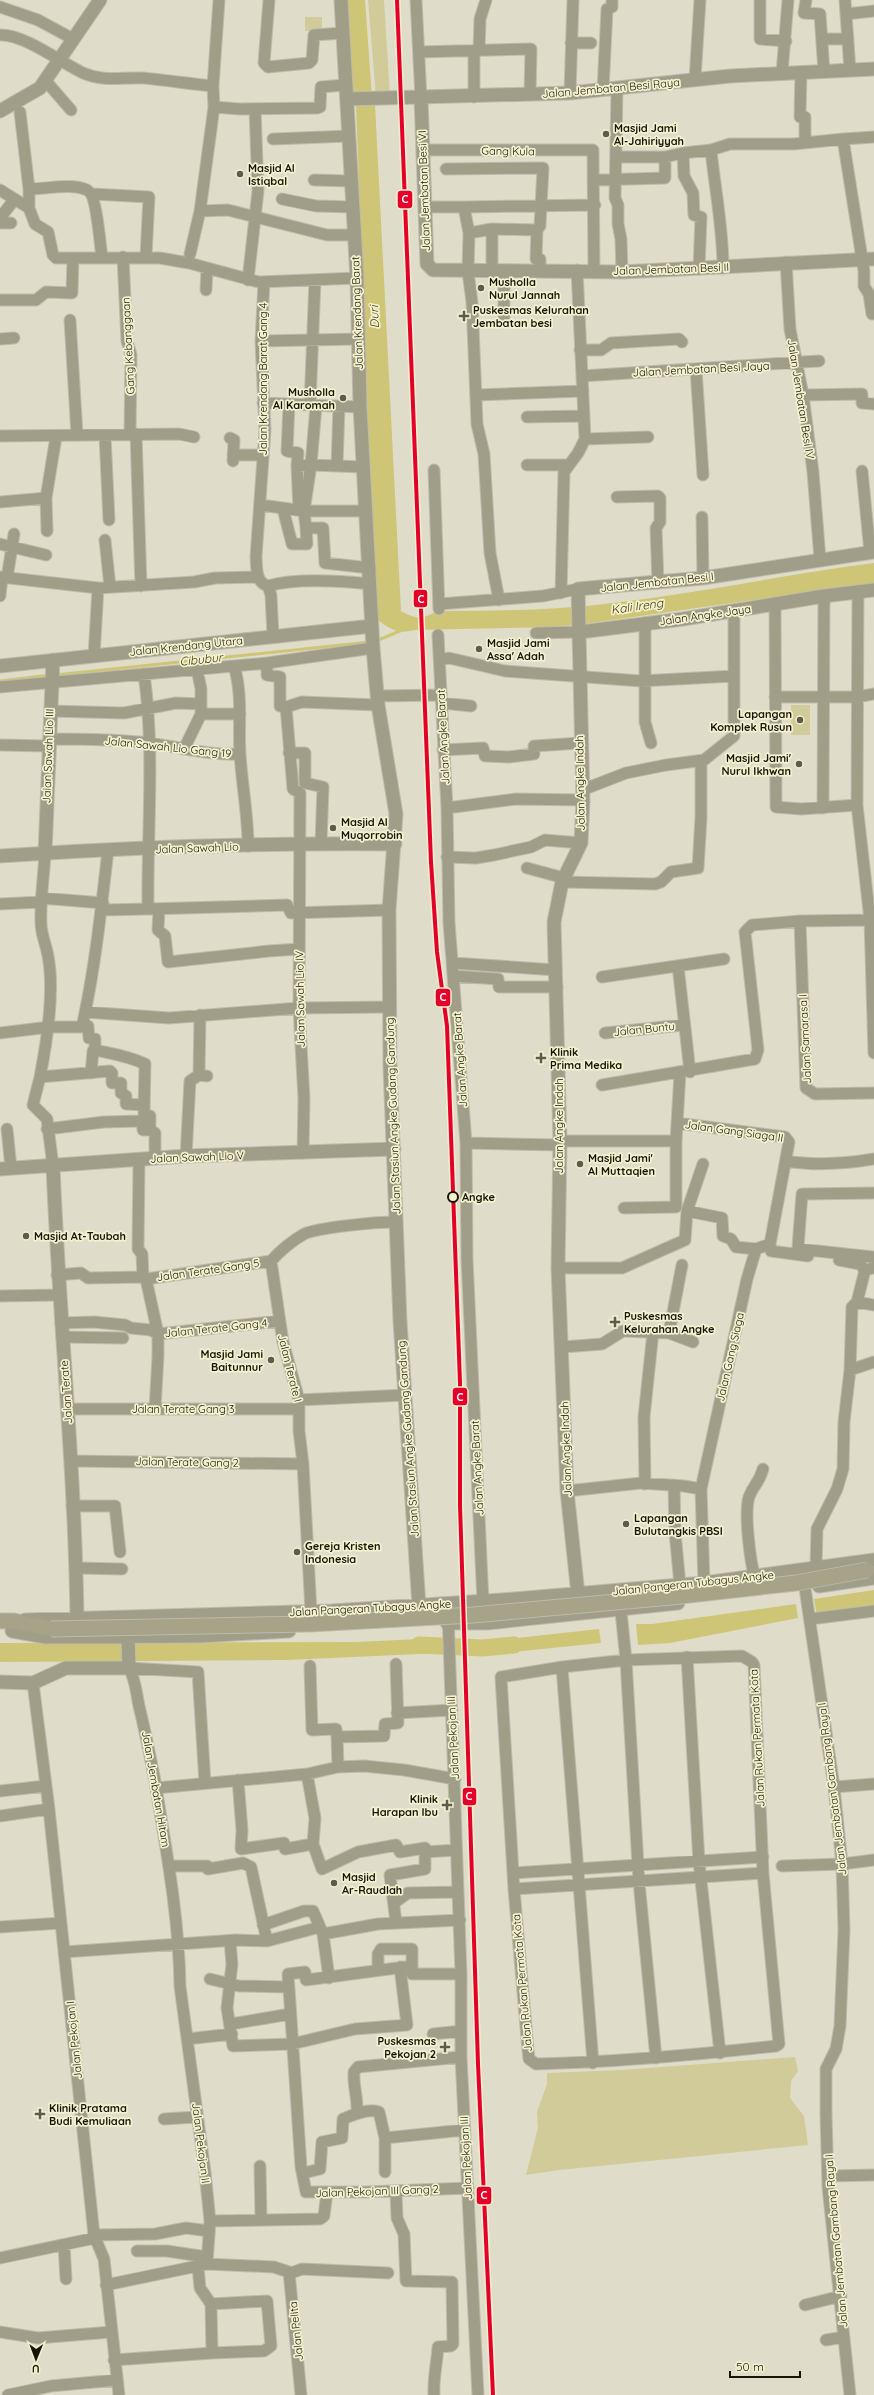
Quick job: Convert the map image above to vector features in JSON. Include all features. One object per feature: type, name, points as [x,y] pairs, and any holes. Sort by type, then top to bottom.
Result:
[{"type":"main road","name":"Jalan Pangeran Tubagus Angke","points":[[8,1626],[51,1629],[310,1624],[473,1615],[671,1597],[796,1583],[873,1569]]},
{"type":"street","points":[[0,111],[32,94],[45,80],[100,0]]},
{"type":"street","points":[[190,254],[200,210],[214,107],[213,86],[219,0]]},
{"type":"street","points":[[269,0],[265,66],[309,63],[312,60],[314,35],[343,33]]},
{"type":"street","name":"Jalan Krendang Barat","points":[[341,0],[345,86],[350,99],[349,136],[357,278],[360,407],[372,626]]},
{"type":"street","points":[[416,0],[421,98]]},
{"type":"street","points":[[474,97],[480,19],[486,0]]},
{"type":"street","points":[[570,93],[573,0]]},
{"type":"street","points":[[603,90],[607,9],[612,7],[612,0]]},
{"type":"street","points":[[695,79],[700,0]]},
{"type":"street","points":[[760,0],[760,39],[786,41]]},
{"type":"street","points":[[782,73],[786,41],[788,0]]},
{"type":"street","points":[[804,13],[806,0]]},
{"type":"street","points":[[845,0],[850,70]]},
{"type":"street","points":[[0,7],[38,20],[73,38]]},
{"type":"street","points":[[846,14],[874,11]]},
{"type":"street","points":[[787,12],[820,14],[823,39],[824,72]]},
{"type":"street","points":[[0,35],[20,39],[84,73],[110,80],[142,78],[213,86]]},
{"type":"street","points":[[823,39],[848,39]]},
{"type":"street","points":[[572,43],[591,43]]},
{"type":"street","points":[[419,52],[531,49],[530,94]]},
{"type":"street","name":"Jalan Jembatan Besi Raya","points":[[350,99],[474,97],[570,93],[617,89],[695,79],[801,72],[874,70]]},
{"type":"street","points":[[801,72],[800,117],[805,117],[805,142]]},
{"type":"street","points":[[45,80],[71,110]]},
{"type":"street","points":[[214,107],[255,109],[318,108],[320,107],[321,87],[345,86]]},
{"type":"street","points":[[617,89],[616,178],[622,272]]},
{"type":"street","name":"Jalan Jembatan Besi VI","points":[[421,98],[427,264],[433,270],[468,272]]},
{"type":"street","points":[[248,280],[258,191],[255,109]]},
{"type":"street","points":[[20,112],[29,190],[29,208],[35,224],[48,232],[54,257],[73,258],[146,256],[189,263],[248,280],[264,282],[357,278]]},
{"type":"street","points":[[273,139],[349,136]]},
{"type":"street","points":[[616,157],[665,157],[683,153],[711,150],[730,144],[805,142],[874,137]]},
{"type":"street","points":[[843,139],[860,259],[864,271],[864,286],[869,294],[872,314]]},
{"type":"street","name":"Gang Kula","points":[[423,150],[545,152],[593,150],[594,180]]},
{"type":"street","points":[[711,150],[715,190],[723,233],[722,268]]},
{"type":"street","points":[[540,270],[540,259],[536,259],[537,230],[540,226],[540,206],[545,152]]},
{"type":"street","points":[[683,153],[684,176],[693,193],[694,215],[701,217],[699,269]]},
{"type":"street","points":[[594,271],[594,180],[616,178],[664,178],[665,157]]},
{"type":"street","points":[[446,168],[543,168]]},
{"type":"street","points":[[314,180],[351,181]]},
{"type":"street","points":[[29,190],[70,187],[88,190],[92,194],[102,257]]},
{"type":"street","points":[[0,190],[29,208]]},
{"type":"street","points":[[92,194],[149,196],[146,256]]},
{"type":"street","points":[[282,199],[316,206],[352,207]]},
{"type":"street","points":[[0,218],[14,200]]},
{"type":"street","points":[[426,207],[595,205]]},
{"type":"street","points":[[464,207],[468,233],[468,272],[472,302],[477,424],[484,454],[490,553],[499,600]]},
{"type":"street","points":[[200,210],[228,210],[254,218],[327,235],[354,235]]},
{"type":"street","points":[[0,223],[12,223]]},
{"type":"street","points":[[468,233],[492,229],[537,230]]},
{"type":"street","points":[[492,229],[504,320]]},
{"type":"street","name":"Gang Kebanggaan","points":[[123,256],[127,341],[131,355],[133,434],[141,586]]},
{"type":"street","points":[[0,300],[36,300],[46,292],[72,293],[73,258]]},
{"type":"street","name":"Jalan Jembatan Besi II","points":[[468,272],[577,270],[622,272],[722,268],[786,262],[874,259]]},
{"type":"street","name":"Jalan Jembatan Besi IV","points":[[786,262],[789,319],[803,395],[813,472],[820,559]]},
{"type":"street","points":[[206,290],[207,268]]},
{"type":"street","points":[[561,593],[564,472],[578,453],[585,439],[577,270]]},
{"type":"street","points":[[301,510],[311,465],[315,280]]},
{"type":"street","name":"Jalan Krendang Barat Gang 4","points":[[258,577],[256,540],[261,505],[265,430],[261,341],[264,282]]},
{"type":"street","points":[[70,320],[77,435]]},
{"type":"street","points":[[0,339],[14,338]]},
{"type":"street","points":[[261,341],[359,339]]},
{"type":"street","points":[[580,350],[601,350],[611,343],[679,339],[682,342]]},
{"type":"street","name":"Jalan Jembatan Besi Jaya","points":[[582,376],[696,370],[819,361]]},
{"type":"street","points":[[696,370],[703,475]]},
{"type":"street","points":[[476,395],[582,392]]},
{"type":"street","points":[[803,395],[862,394],[862,403],[874,404]]},
{"type":"street","points":[[263,403],[360,407]]},
{"type":"street","points":[[283,508],[292,544],[307,544],[306,528],[301,510],[297,466],[298,453],[286,451],[289,404]]},
{"type":"street","points":[[337,466],[339,407]]},
{"type":"street","points":[[527,416],[584,416]]},
{"type":"street","points":[[0,436],[12,434],[105,436],[133,434],[194,437]]},
{"type":"street","points":[[47,531],[46,498],[56,436]]},
{"type":"street","points":[[105,436],[109,520]]},
{"type":"street","points":[[585,439],[648,437]]},
{"type":"street","points":[[230,438],[234,440],[233,458],[263,455]]},
{"type":"street","points":[[297,466],[311,465],[363,467]]},
{"type":"street","points":[[527,465],[569,465]]},
{"type":"street","name":"Jalan Jembatan Besi I","points":[[434,470],[439,607],[561,593],[578,593],[658,582],[703,578],[872,552]]},
{"type":"street","points":[[862,471],[872,552]]},
{"type":"street","points":[[617,497],[658,496],[660,498],[660,522],[656,528],[658,582]]},
{"type":"street","points":[[0,506],[0,502],[46,498]]},
{"type":"street","points":[[261,505],[301,510],[365,511]]},
{"type":"street","points":[[702,517],[703,578]]},
{"type":"street","points":[[306,528],[324,530],[325,563],[370,568]]},
{"type":"street","points":[[0,596],[3,578],[13,548],[14,534]]},
{"type":"street","points":[[105,540],[110,587]]},
{"type":"street","points":[[0,544],[46,556]]},
{"type":"street","points":[[3,578],[98,588],[200,582],[215,578],[258,577],[262,583],[268,586],[282,583],[324,581],[370,584]]},
{"type":"street","points":[[268,586],[271,595],[273,636]]},
{"type":"street","points":[[94,656],[98,588]]},
{"type":"street","name":"Jalan Angke Jaya","points":[[536,633],[645,623],[874,590]]},
{"type":"street","points":[[858,592],[857,805],[870,920],[874,1053]]},
{"type":"street","name":"Jalan Angke Indah","points":[[578,593],[580,629],[578,677],[582,795],[581,843],[563,880],[554,922],[557,987],[560,1143],[558,1268],[563,1347],[567,1491],[578,1594]]},
{"type":"street","points":[[823,808],[822,698],[824,596]]},
{"type":"street","points":[[775,604],[776,808],[823,808],[857,805]]},
{"type":"street","points":[[447,808],[516,799],[582,795],[626,773],[677,763],[701,761],[732,739],[736,729],[734,611]]},
{"type":"street","points":[[645,623],[645,719],[651,744]]},
{"type":"street","name":"Jalan Krendang Utara","points":[[0,666],[52,672],[94,656],[372,626]]},
{"type":"street","name":"Jalan Stasiun Angke Gudang Gandung","points":[[372,626],[378,701],[396,814],[389,910],[390,1007],[396,1222],[418,1606]]},
{"type":"street","name":"Jalan Angke Barat","points":[[438,635],[447,808],[447,857],[453,976],[461,1058],[466,1143],[467,1259],[483,1602]]},
{"type":"street","points":[[0,687],[52,672],[144,674],[267,663],[373,648]]},
{"type":"street","points":[[440,660],[449,658],[504,671],[646,681],[734,676]]},
{"type":"street","points":[[267,663],[267,675],[280,677],[280,706],[286,707],[302,702],[441,699],[471,706]]},
{"type":"street","points":[[234,666],[240,683],[240,754],[248,817],[248,846]]},
{"type":"street","points":[[184,749],[201,709],[197,669]]},
{"type":"street","name":"Jalan Sawah Lio III","points":[[45,853],[52,672]]},
{"type":"street","points":[[144,674],[148,707],[150,767],[147,849],[153,909],[158,930],[165,936],[168,962],[269,950],[299,950]]},
{"type":"street","points":[[775,697],[857,697],[874,694]]},
{"type":"street","points":[[50,710],[124,713],[178,702],[201,709],[240,714]]},
{"type":"street","points":[[286,707],[289,753],[305,753],[305,783],[323,787],[321,843]]},
{"type":"street","name":"Jalan Sawah Lio Gang 19","points":[[0,745],[96,739],[148,743],[210,754],[240,754]]},
{"type":"street","points":[[443,750],[483,748],[484,756],[509,757],[534,754],[534,746],[580,743]]},
{"type":"street","name":"Jalan Sawah Lio IV","points":[[289,753],[293,789],[300,793],[299,1008],[304,1099],[303,1153]]},
{"type":"street","points":[[527,868],[563,880],[656,884],[671,872],[696,869],[699,863],[701,761]]},
{"type":"street","points":[[447,857],[476,858],[494,855],[531,847],[545,840],[581,843]]},
{"type":"street","name":"Jalan Sawah Lio","points":[[0,856],[108,850],[321,843],[395,844]]},
{"type":"street","points":[[82,1027],[103,907],[108,850]]},
{"type":"street","points":[[45,853],[41,900],[42,939],[48,955],[49,1027],[44,1077],[33,1105],[47,1119],[52,1166]]},
{"type":"street","points":[[0,904],[41,900],[103,907],[153,909],[287,905],[290,912],[389,910]]},
{"type":"street","points":[[602,1085],[755,1060],[758,1050],[745,932],[752,925],[800,921],[870,920]]},
{"type":"street","name":"Jalan Samarasa I","points":[[800,921],[806,1088],[815,1094],[874,1092]]},
{"type":"street","points":[[602,977],[724,959]]},
{"type":"street","points":[[453,963],[556,970]]},
{"type":"street","name":"Jalan Buntu","points":[[678,966],[685,1072],[677,1123],[676,1141],[683,1208]]},
{"type":"street","points":[[453,976],[498,979],[499,987],[557,987]]},
{"type":"street","points":[[85,1012],[169,1018],[299,1008],[390,1007]]},
{"type":"street","points":[[186,1156],[190,1081],[203,1076],[200,1016]]},
{"type":"street","name":"Jalan Buntu","points":[[605,1033],[683,1025]]},
{"type":"street","points":[[0,1033],[49,1027],[88,1026],[89,1038],[95,1039],[91,1073]]},
{"type":"street","points":[[95,1048],[116,1056],[128,1056],[145,1064],[144,1114],[150,1116],[150,1130]]},
{"type":"street","points":[[44,1077],[110,1071],[112,1073],[112,1083],[121,1082],[121,1094],[126,1096],[126,1104],[144,1105]]},
{"type":"street","points":[[47,1129],[104,1122],[142,1122],[143,1130],[150,1130],[155,1133],[155,1158]]},
{"type":"street","name":"Jalan Gang Siaga II","points":[[677,1123],[785,1137],[789,1142],[786,1161]]},
{"type":"street","points":[[5,1168],[7,1129]]},
{"type":"street","points":[[466,1143],[676,1141]]},
{"type":"street","name":"Jalan Sawah Lio V","points":[[5,1168],[186,1156],[394,1149]]},
{"type":"street","points":[[139,1159],[138,1247],[142,1254],[145,1278],[158,1334],[155,1409]]},
{"type":"street","points":[[816,1568],[817,1529],[836,1489],[843,1469],[844,1422],[850,1370],[852,1307],[857,1302],[870,1267],[852,1262],[774,1252],[771,1251],[770,1244],[786,1161],[813,1164],[849,1163],[874,1159]]},
{"type":"street","points":[[558,1268],[622,1268],[637,1263],[685,1240],[683,1208],[703,1164]]},
{"type":"street","name":"Jalan Terate","points":[[52,1166],[57,1275],[71,1461],[77,1619]]},
{"type":"street","points":[[874,1193],[802,1194],[798,1247],[799,1249],[874,1257]]},
{"type":"street","points":[[624,1208],[683,1208],[722,1218],[723,1236],[731,1239],[736,1247],[756,1249],[770,1244]]},
{"type":"street","points":[[270,1261],[284,1249],[308,1233],[374,1223],[396,1222]]},
{"type":"street","name":"Jalan Gang Siaga","points":[[704,1583],[701,1489],[747,1279],[756,1249]]},
{"type":"street","name":"Jalan Terate Gang 5","points":[[57,1275],[81,1273],[88,1278],[145,1278],[270,1261]]},
{"type":"street","name":"Jalan Terate I","points":[[270,1261],[287,1363],[295,1380],[299,1404],[299,1431],[303,1464],[312,1611]]},
{"type":"street","points":[[669,1334],[682,1265]]},
{"type":"street","points":[[0,1296],[59,1295]]},
{"type":"street","points":[[857,1302],[874,1305]]},
{"type":"street","name":"Jalan Terate Gang 4","points":[[61,1323],[94,1322],[125,1325],[131,1328],[152,1330],[158,1334],[279,1321]]},
{"type":"street","points":[[563,1347],[602,1344],[624,1332],[653,1332],[669,1334],[692,1342]]},
{"type":"street","points":[[646,1484],[644,1417],[653,1332]]},
{"type":"street","points":[[62,1337],[123,1338]]},
{"type":"street","points":[[850,1370],[874,1362]]},
{"type":"street","name":"Jalan Terate Gang 3","points":[[67,1408],[155,1409],[299,1404],[406,1395]]},
{"type":"street","name":"Jalan Terate Gang 2","points":[[71,1461],[303,1464]]},
{"type":"street","points":[[755,1578],[749,1549],[748,1499],[753,1488],[760,1481],[763,1469]]},
{"type":"street","points":[[567,1491],[646,1484],[674,1485],[701,1489]]},
{"type":"street","points":[[674,1485],[680,1585]]},
{"type":"street","points":[[72,1506],[115,1506],[120,1552]]},
{"type":"street","points":[[76,1568],[122,1569]]},
{"type":"street","name":"Jalan Pangeran Tubagus Angke","points":[[8,1626],[77,1619],[312,1611],[483,1602],[755,1578],[816,1568],[873,1569]]},
{"type":"street","name":"Jalan Pangeran Tubagus Angke","points":[[8,1626],[46,1637],[128,1638],[445,1627],[621,1613],[806,1592],[873,1569]]},
{"type":"street","points":[[619,1591],[626,1660],[639,1882],[656,2058]]},
{"type":"street","name":"Jalan Jembatan Gambang Raya I","points":[[806,1592],[834,1788],[842,1864],[844,1930],[840,2026],[836,2049],[826,2069],[828,2176],[850,2395]]},
{"type":"street","points":[[483,1602],[480,1611],[487,1623]]},
{"type":"street","points":[[441,1604],[440,1614],[445,1627]]},
{"type":"street","points":[[810,1618],[874,1611]]},
{"type":"street","name":"Jalan Pekojan III","points":[[445,1627],[450,1659],[455,1779],[456,1850],[460,1920],[461,2057],[478,2395]]},
{"type":"street","name":"Jalan Jembatan Hitam","points":[[128,1638],[129,1667],[135,1679],[170,1866],[178,1944]]},
{"type":"street","name":"Jalan Rukan Permata Kota","points":[[742,1656],[754,1665],[763,1872],[779,2044],[776,2046],[720,2053],[593,2063],[536,2064],[529,2059],[514,1889],[502,1677],[562,1667],[626,1660],[742,1656]]},
{"type":"street","points":[[688,1658],[699,1862],[720,2053]]},
{"type":"street","points":[[337,1737],[384,1736],[385,1724],[398,1723],[396,1664]]},
{"type":"street","points":[[310,1666],[312,1730],[336,1729],[338,1766]]},
{"type":"street","points":[[0,1682],[33,1683],[66,1668],[129,1667],[198,1672],[205,1783]]},
{"type":"street","points":[[562,1667],[593,2063]]},
{"type":"street","name":"Jalan Pekojan I","points":[[33,1683],[49,1809],[95,2236],[104,2259],[119,2395]]},
{"type":"street","points":[[397,1713],[452,1710]]},
{"type":"street","points":[[156,1788],[307,1774],[338,1766],[364,1766],[404,1770],[455,1779]]},
{"type":"street","points":[[307,1774],[315,1818],[313,1844],[322,1869],[358,1852],[396,1845],[400,1852],[423,1847],[425,1852],[425,1869],[390,1874],[391,1895],[394,1902],[396,1922]]},
{"type":"street","points":[[238,1780],[241,1849],[243,1862]]},
{"type":"street","points":[[834,1788],[874,1784]]},
{"type":"street","points":[[0,1791],[46,1786]]},
{"type":"street","points":[[0,1816],[49,1809]]},
{"type":"street","points":[[241,1849],[284,1843],[285,1849],[313,1844]]},
{"type":"street","points":[[425,1852],[456,1850]]},
{"type":"street","points":[[513,1873],[763,1857]]},
{"type":"street","points":[[782,1866],[842,1864],[874,1860]]},
{"type":"street","points":[[170,1866],[207,1866],[208,1869],[243,1862],[251,1867],[267,1941]]},
{"type":"street","points":[[514,1889],[701,1878],[763,1872]]},
{"type":"street","points":[[394,1902],[408,1893],[458,1892]]},
{"type":"street","points":[[263,1925],[309,1910],[313,1911],[322,1931],[329,1978]]},
{"type":"street","points":[[64,1952],[230,1941],[267,1941],[322,1931],[396,1922],[460,1920]]},
{"type":"street","points":[[0,1927],[61,1923]]},
{"type":"street","points":[[230,1941],[231,1983],[227,2008],[233,2046],[292,2044],[355,2029],[407,2025],[400,1967]]},
{"type":"street","name":"Jalan Pekojan II","points":[[178,1944],[180,1986],[196,2117],[205,2172],[210,2226],[200,2288],[211,2304]]},
{"type":"street","points":[[378,1969],[378,1954],[381,1949],[412,1949],[412,1970]]},
{"type":"street","points":[[385,2172],[385,2138],[378,2111],[357,2114],[342,2120],[342,2138],[321,2143],[320,2169],[304,2173],[302,2167],[294,2048],[292,2044],[288,1987],[289,1974],[305,1972],[305,1980],[329,1978],[378,1969],[400,1967],[412,1970],[461,1974]]},
{"type":"street","points":[[210,1979],[239,1986],[288,1987]]},
{"type":"street","points":[[187,2039],[290,2014]]},
{"type":"street","points":[[433,2034],[461,2031]]},
{"type":"street","points":[[357,2114],[358,2098],[354,2082],[354,2072],[358,2068],[461,2057]]},
{"type":"street","points":[[164,2119],[196,2117]]},
{"type":"street","points":[[385,2138],[464,2130]]},
{"type":"street","points":[[260,2166],[261,2219]]},
{"type":"street","name":"Jalan Pekojan III Gang 2","points":[[304,2173],[307,2193],[468,2188]]},
{"type":"street","points":[[828,2176],[874,2174]]},
{"type":"street","points":[[396,2191],[397,2218],[404,2234],[406,2281],[452,2282],[453,2344],[451,2346],[438,2347],[438,2362],[433,2380],[434,2395]]},
{"type":"street","points":[[0,2258],[64,2245],[95,2236],[155,2234],[186,2228],[261,2219],[320,2219],[324,2216],[327,2192]]},
{"type":"street","points":[[64,2245],[66,2279]]},
{"type":"street","points":[[137,2251],[167,2251],[204,2263],[274,2267],[288,2272],[302,2269],[388,2273]]},
{"type":"street","points":[[106,2285],[204,2263]]},
{"type":"street","name":"Jalan Pelita","points":[[288,2272],[301,2395]]},
{"type":"street","points":[[805,2305],[841,2296]]},
{"type":"street","points":[[114,2360],[264,2351],[271,2346],[267,2301],[211,2304],[212,2353]]},
{"type":"street","points":[[0,2332],[38,2338],[111,2332]]},
{"type":"street","points":[[826,2340],[844,2337]]},
{"type":"street","points":[[8,2395],[51,2386],[117,2380]]},
{"type":"shaded area","points":[[368,0],[384,0],[390,96],[376,97]]},
{"type":"shaded area","points":[[305,17],[322,17],[322,31],[305,31]]},
{"type":"shaded area","name":"Lapangan Komplek Rusun","points":[[791,705],[810,705],[810,735],[791,735]]},
{"type":"shaded area","points":[[795,2057],[798,2071],[791,2081],[790,2098],[804,2116],[808,2145],[559,2170],[526,2175],[538,2128],[537,2112],[547,2084],[547,2073],[622,2070]]},
{"type":"water","points":[[346,0],[365,0],[372,97],[353,98]]},
{"type":"water","points":[[356,104],[375,104],[401,611],[421,618],[433,613],[446,611],[530,610],[592,605],[646,599],[809,572],[874,563],[874,583],[584,624],[552,627],[414,630],[402,632],[389,628],[375,618]]},
{"type":"water","points":[[874,1590],[874,1608],[817,1616],[814,1599]]},
{"type":"water","points":[[796,1604],[798,1618],[670,1643],[638,1645],[636,1624],[652,1624]]},
{"type":"water","points":[[599,1629],[601,1643],[492,1654],[490,1641]]},
{"type":"water","points":[[442,1638],[441,1653],[287,1660],[0,1662],[0,1643],[355,1642]]},
{"type":"waterway","name":"Cibubur","points":[[376,641],[400,631]]},
{"type":"waterway","name":"Cibubur","points":[[55,675],[370,642]]},
{"type":"waterway","name":"Cibubur","points":[[0,681],[50,675]]},
{"type":"waterway","points":[[419,1645],[483,1648],[514,1645]]},
{"type":"transit line","name":"C","points":[[397,0],[431,862],[437,952],[447,1026],[460,1383],[460,1505],[478,2064],[493,2395]]},
{"type":"place","name":"Masjid Jami Al-Jahiriyyah","points":[[606,134]]},
{"type":"place","name":"Masjid Al Istiqbal","points":[[240,174]]},
{"type":"place","name":"Musholla Nurul Jannah","points":[[481,288]]},
{"type":"place","name":"Puskesmas Kelurahan Jembatan besi","points":[[464,316]]},
{"type":"place","name":"Musholla Al Karomah","points":[[343,398]]},
{"type":"place","name":"Masjid Jami Assa' Adah","points":[[479,649]]},
{"type":"place","name":"Lapangan Komplek Rusun","points":[[800,720]]},
{"type":"place","name":"Masjid Jami' Nurul Ikhwan","points":[[799,764]]},
{"type":"place","name":"Masjid Al Muqorrobin","points":[[333,828]]},
{"type":"place","name":"Klinik Prima Medika","points":[[541,1058]]},
{"type":"place","name":"Masjid Jami' Al Muttaqien","points":[[580,1164]]},
{"type":"place","name":"Angke","points":[[453,1197]]},
{"type":"place","name":"Masjid At-Taubah","points":[[26,1236]]},
{"type":"place","name":"Puskesmas Kelurahan Angke","points":[[615,1322]]},
{"type":"place","name":"Masjid Jami Baitunnur","points":[[271,1360]]},
{"type":"place","name":"Lapangan Bulutangkis PBSI","points":[[626,1524]]},
{"type":"place","name":"Gereja Kristen Indonesia","points":[[297,1552]]},
{"type":"place","name":"Klinik Harapan Ibu","points":[[447,1805]]},
{"type":"place","name":"Masjid Ar-Raudlah","points":[[334,1883]]},
{"type":"place","name":"Puskesmas Pekojan 2","points":[[445,2047]]},
{"type":"place","name":"Klinik Pratama Budi Kemuliaan","points":[[40,2114]]},
{"type":"water label","name":"Duri","points":[[374,317]]},
{"type":"water label","name":"Kali Ireng","points":[[637,606]]}]
